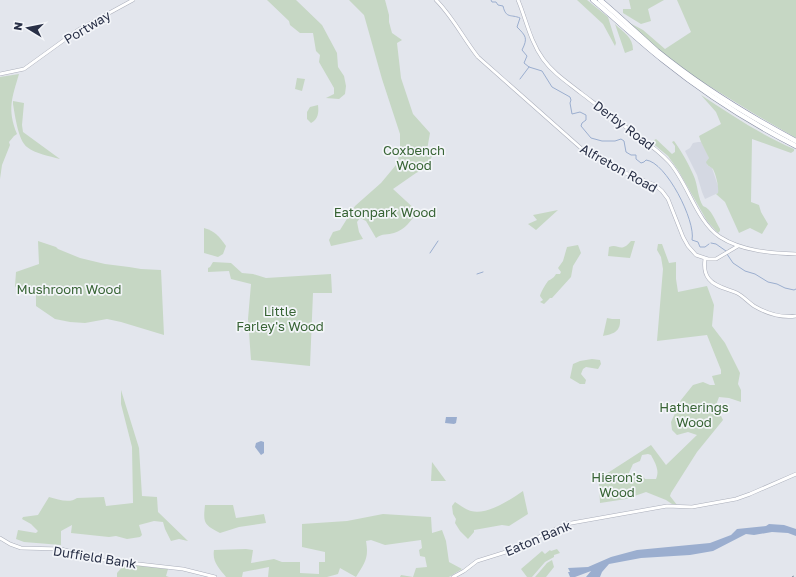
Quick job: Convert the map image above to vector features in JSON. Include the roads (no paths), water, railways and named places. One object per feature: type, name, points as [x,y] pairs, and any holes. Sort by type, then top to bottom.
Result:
[{"type":"highway","points":[[593,0],[608,10],[656,50],[715,94],[796,141]]},
{"type":"highway","points":[[600,0],[610,15],[661,59],[710,95],[766,130],[796,146]]},
{"type":"street","name":"Portway","points":[[0,74],[24,69],[84,26],[133,0]]},
{"type":"street","name":"Alfreton Road","points":[[436,0],[450,16],[478,57],[582,149],[618,170],[655,185],[662,191],[668,199],[678,228],[688,246],[696,255],[705,259]]},
{"type":"street","name":"Derby Road","points":[[518,0],[537,50],[551,69],[658,151],[677,172],[707,223],[721,237],[738,246]]},
{"type":"street","points":[[796,254],[765,252],[738,246],[719,258],[705,259],[705,271],[712,282],[736,292],[767,312],[786,317],[796,316]]},
{"type":"street","name":"Eaton Bank","points":[[453,577],[477,561],[509,552],[564,525],[670,505],[692,507],[736,499],[756,492],[796,474]]},
{"type":"street","name":"Duffield Bank","points":[[0,538],[21,548],[61,549],[103,560],[183,569],[215,577]]},
{"type":"water","points":[[446,417],[457,417],[456,423],[445,423]]},
{"type":"water","points":[[261,441],[264,442],[264,453],[261,455],[255,447],[256,443]]},
{"type":"water","points":[[769,524],[784,525],[796,529],[796,536],[788,533],[772,532],[754,535],[746,534],[713,551],[690,555],[641,558],[609,564],[602,572],[600,577],[586,577],[591,571],[575,577],[570,577],[568,572],[570,572],[568,568],[588,567],[611,557],[637,550],[710,543],[731,535],[737,529],[766,526]]},
{"type":"waterway","points":[[491,0],[492,2],[496,2],[498,5],[503,6],[507,14],[520,18],[517,27],[525,37],[525,43],[522,50],[527,56],[524,63],[529,67],[542,71],[552,87],[570,97],[572,114],[580,112],[586,115],[586,120],[581,126],[591,138],[602,141],[615,141],[621,139],[624,141],[626,152],[631,155],[636,155],[636,159],[641,163],[646,160],[654,163],[670,181],[678,194],[689,220],[692,231],[692,240],[698,242],[700,247],[705,247],[709,244]]},
{"type":"waterway","points":[[520,79],[529,67]]},
{"type":"waterway","points":[[430,253],[438,241]]},
{"type":"waterway","points":[[711,243],[716,244],[726,251]]},
{"type":"waterway","points":[[727,254],[733,263],[745,271],[755,274],[768,282],[785,288],[796,289]]},
{"type":"waterway","points":[[477,274],[483,272]]},
{"type":"railway","points":[[792,577],[796,575]]},
{"type":"park label","name":"Coxbench Wood","points":[[414,158]]},
{"type":"park label","name":"Eatonpark Wood","points":[[385,212]]},
{"type":"park label","name":"Mushroom Wood","points":[[69,289]]},
{"type":"park label","name":"Little Farley's Wood","points":[[280,318]]},
{"type":"park label","name":"Hatherings Wood","points":[[694,414]]},
{"type":"park label","name":"Hieron's Wood","points":[[617,484]]}]
